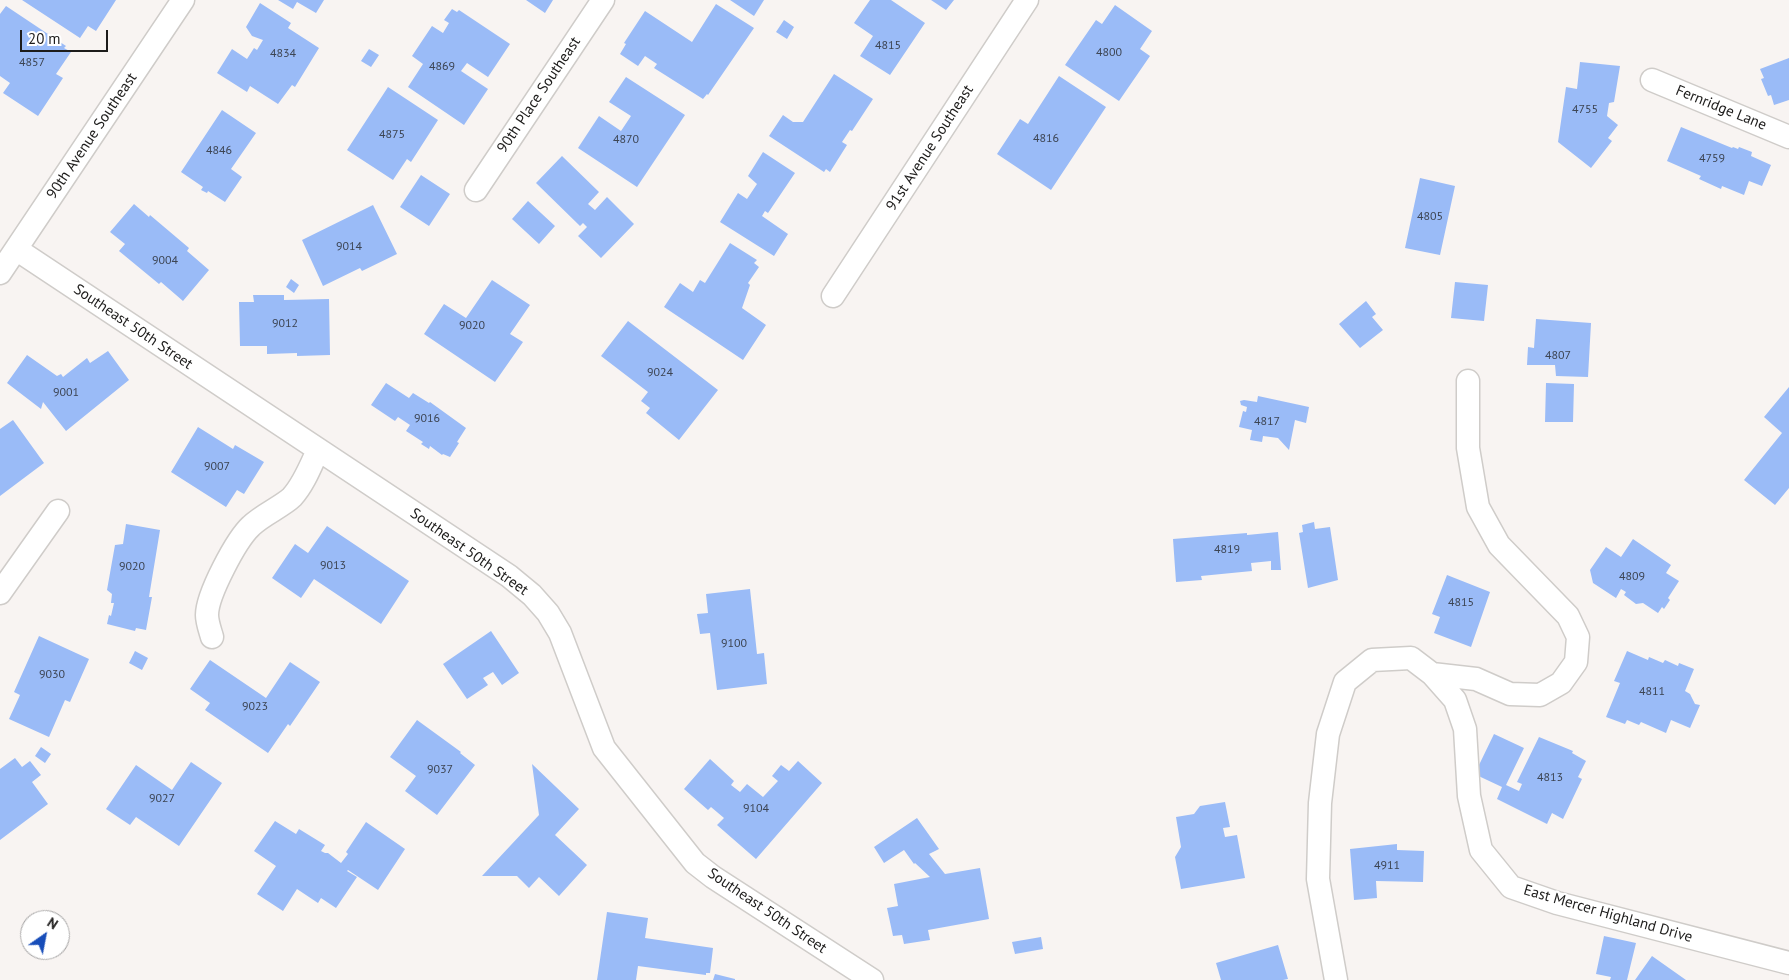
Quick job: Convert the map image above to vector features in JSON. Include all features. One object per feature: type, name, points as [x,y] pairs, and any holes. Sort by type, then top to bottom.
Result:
[{"type":"street","name":"90th Avenue Southeast","points":[[0,273],[183,0]]},
{"type":"street","name":"90th Place Southeast","points":[[476,190],[602,0]]},
{"type":"street","name":"91st Avenue Southeast","points":[[832,296],[1027,0]]},
{"type":"street","name":"Fernridge Lane","points":[[1652,80],[1789,137]]},
{"type":"street","name":"Southeast 50th Street","points":[[16,249],[509,576],[532,595],[548,613],[560,633],[604,748],[695,863],[713,877],[872,980]]},
{"type":"street","name":"East Mercer Highland Drive","points":[[1432,674],[1476,680],[1510,694],[1540,695],[1561,683],[1576,662],[1578,637],[1568,616],[1499,545],[1478,506],[1468,448],[1468,382]]},
{"type":"street","points":[[212,638],[207,614],[212,592],[236,548],[250,526],[291,498],[305,477],[318,450]]},
{"type":"street","points":[[0,593],[58,512]]},
{"type":"street","name":"East Mercer Highland Drive","points":[[1336,980],[1318,879],[1320,803],[1328,734],[1345,682],[1372,660],[1411,658],[1432,674],[1456,700],[1465,729],[1469,796],[1481,850],[1511,886],[1557,903],[1789,963]]},
{"type":"building","points":[[22,0],[116,0],[96,31],[88,26],[80,38]]},
{"type":"building","points":[[278,0],[324,0],[316,13],[297,2],[293,9]]},
{"type":"building","points":[[526,0],[553,0],[545,13]]},
{"type":"building","points":[[730,0],[764,0],[754,16]]},
{"type":"building","points":[[870,0],[891,0],[925,23],[890,75],[860,56],[873,36],[854,23]]},
{"type":"building","points":[[931,0],[954,0],[946,10]]},
{"type":"building","points":[[260,3],[291,23],[288,28],[319,48],[295,87],[292,85],[278,104],[250,86],[247,92],[217,73],[232,49],[247,59],[254,48],[257,50],[263,40],[252,36],[246,27]]},
{"type":"building","points":[[716,4],[754,28],[708,95],[703,99],[654,68],[657,64],[645,56],[638,66],[620,54],[626,44],[624,43],[645,11],[692,42]]},
{"type":"building","points":[[1115,5],[1152,31],[1140,49],[1150,56],[1119,101],[1065,65],[1096,20],[1102,24]]},
{"type":"building","points":[[6,6],[66,46],[64,48],[71,52],[56,74],[63,78],[38,116],[3,93],[10,83],[0,76],[0,14]]},
{"type":"building","points":[[452,9],[457,12],[459,10],[510,44],[488,77],[467,63],[461,71],[488,89],[464,125],[408,87],[423,64],[412,56],[432,26],[443,33],[449,23],[444,20]]},
{"type":"building","points":[[784,20],[794,27],[787,39],[776,32]]},
{"type":"building","points":[[369,49],[379,55],[371,67],[361,61]]},
{"type":"building","points":[[1789,58],[1789,100],[1774,105],[1771,95],[1768,96],[1761,79],[1764,78],[1760,69]]},
{"type":"building","points":[[1580,62],[1620,66],[1614,102],[1609,103],[1607,116],[1618,125],[1608,138],[1612,141],[1591,168],[1558,142],[1566,87],[1577,89]]},
{"type":"building","points":[[834,74],[873,99],[852,131],[850,130],[842,142],[847,145],[830,172],[826,169],[824,172],[769,136],[783,115],[793,122],[803,122]]},
{"type":"building","points":[[1059,76],[1106,107],[1051,190],[997,154],[1020,119],[1028,124]]},
{"type":"building","points":[[626,77],[685,115],[637,187],[578,148],[599,116],[621,131],[631,116],[609,102]]},
{"type":"building","points":[[388,87],[438,120],[411,162],[407,159],[393,180],[347,150]]},
{"type":"building","points":[[222,110],[256,133],[231,169],[242,177],[225,202],[208,191],[207,193],[201,190],[203,187],[181,172]]},
{"type":"building","points":[[1681,127],[1732,148],[1738,149],[1739,147],[1752,152],[1751,156],[1771,165],[1762,186],[1749,181],[1744,195],[1722,186],[1721,189],[1699,179],[1701,176],[1667,161]]},
{"type":"building","points":[[763,152],[795,173],[768,213],[765,211],[762,216],[788,234],[774,256],[720,222],[738,193],[747,199],[757,184],[748,176]]},
{"type":"building","points":[[562,156],[599,192],[588,204],[595,210],[607,197],[634,224],[601,258],[578,236],[587,227],[583,223],[580,226],[536,183]]},
{"type":"building","points":[[421,175],[450,194],[429,226],[400,207]]},
{"type":"building","points":[[1420,178],[1455,186],[1440,255],[1405,248]]},
{"type":"building","points":[[528,201],[555,226],[539,244],[512,219]]},
{"type":"building","points":[[134,204],[189,248],[187,251],[209,270],[183,301],[119,251],[125,244],[110,232]]},
{"type":"building","points":[[373,205],[397,254],[362,271],[360,268],[323,286],[302,240]]},
{"type":"building","points":[[730,243],[757,260],[754,263],[759,267],[748,283],[750,285],[742,308],[766,325],[743,360],[664,307],[680,283],[693,292],[700,280],[705,283]]},
{"type":"building","points":[[291,279],[299,285],[294,293],[286,287]]},
{"type":"building","points":[[492,280],[530,305],[510,334],[523,342],[495,382],[424,334],[444,304],[466,318]]},
{"type":"building","points":[[1455,282],[1488,285],[1484,321],[1451,318]]},
{"type":"building","points":[[253,295],[284,295],[284,300],[329,299],[330,355],[297,356],[297,353],[267,354],[267,346],[240,346],[239,302],[254,302]]},
{"type":"building","points":[[1366,301],[1376,314],[1372,317],[1383,330],[1360,348],[1339,324]]},
{"type":"building","points":[[1536,319],[1591,323],[1588,377],[1556,376],[1555,365],[1527,365],[1528,347],[1534,348]]},
{"type":"building","points":[[628,321],[718,390],[679,440],[646,413],[650,408],[641,401],[648,392],[601,356]]},
{"type":"building","points":[[108,351],[129,380],[66,431],[43,402],[41,409],[7,383],[27,355],[57,376],[61,374],[63,377],[87,358],[90,363]]},
{"type":"building","points":[[386,383],[409,398],[413,393],[430,402],[466,428],[450,457],[442,455],[430,446],[429,449],[421,444],[423,442],[406,431],[410,425],[398,417],[395,421],[371,405]]},
{"type":"building","points":[[1546,383],[1574,384],[1573,422],[1545,422]]},
{"type":"building","points":[[1789,387],[1789,488],[1775,505],[1744,480],[1782,433],[1764,417]]},
{"type":"building","points":[[1258,396],[1309,407],[1306,423],[1295,420],[1289,450],[1278,438],[1263,436],[1262,442],[1250,440],[1252,430],[1239,427],[1243,411],[1246,412],[1247,407],[1241,405],[1240,401],[1257,402]]},
{"type":"building","points":[[13,420],[44,463],[0,496],[0,429]]},
{"type":"building","points":[[198,427],[233,449],[235,445],[264,462],[244,494],[237,490],[226,507],[171,472]]},
{"type":"building","points":[[1314,522],[1315,529],[1330,527],[1338,580],[1308,588],[1299,533],[1303,532],[1302,525]]},
{"type":"building","points":[[126,524],[160,530],[149,597],[152,597],[146,630],[136,628],[135,631],[107,624],[114,603],[111,603],[112,594],[107,590],[115,545],[123,544]]},
{"type":"building","points":[[327,526],[409,581],[381,624],[314,579],[301,598],[272,578],[295,544],[308,553]]},
{"type":"building","points":[[1278,532],[1281,570],[1271,570],[1271,561],[1251,563],[1252,571],[1201,576],[1202,580],[1176,582],[1173,539]]},
{"type":"building","points":[[1633,539],[1671,565],[1666,573],[1679,581],[1668,598],[1670,600],[1664,609],[1662,607],[1658,613],[1643,603],[1636,604],[1624,595],[1626,592],[1621,589],[1616,598],[1593,583],[1590,570],[1606,547],[1621,557]]},
{"type":"building","points":[[1447,575],[1490,592],[1471,647],[1434,633],[1440,617],[1432,614]]},
{"type":"building","points":[[750,589],[757,654],[764,653],[767,684],[717,690],[710,633],[700,634],[697,614],[708,613],[706,594]]},
{"type":"building","points":[[491,631],[519,673],[502,685],[493,672],[483,678],[488,685],[467,699],[443,664]]},
{"type":"building","points":[[39,636],[89,659],[70,702],[65,700],[49,737],[9,719],[20,695],[14,692]]},
{"type":"building","points":[[135,651],[148,658],[142,670],[129,663]]},
{"type":"building","points":[[1627,651],[1648,660],[1649,657],[1663,663],[1665,660],[1678,666],[1679,663],[1694,669],[1685,691],[1690,694],[1695,704],[1700,705],[1690,728],[1671,720],[1666,733],[1641,722],[1639,725],[1627,720],[1625,724],[1606,717],[1620,683],[1614,681]]},
{"type":"building","points":[[210,660],[266,698],[290,662],[320,682],[290,726],[288,724],[268,753],[205,710],[210,703],[190,689]]},
{"type":"building","points":[[417,720],[461,752],[475,765],[437,815],[405,791],[416,776],[390,757]]},
{"type":"building","points":[[1494,734],[1524,748],[1506,785],[1519,791],[1522,784],[1517,782],[1539,737],[1573,751],[1572,753],[1586,761],[1578,777],[1582,779],[1563,819],[1552,813],[1547,824],[1497,799],[1502,787],[1470,772],[1475,763],[1479,765]]},
{"type":"building","points":[[41,747],[51,754],[45,763],[35,756]]},
{"type":"building","points":[[15,758],[22,767],[30,761],[41,775],[32,782],[48,804],[0,840],[0,769]]},
{"type":"building","points":[[710,759],[734,781],[731,785],[740,792],[747,784],[763,797],[778,781],[772,776],[781,765],[789,771],[798,761],[822,783],[756,859],[717,825],[724,818],[711,807],[708,810],[684,789]]},
{"type":"building","points":[[191,762],[222,783],[179,846],[136,817],[130,825],[106,809],[136,765],[172,790]]},
{"type":"building","points":[[532,764],[579,809],[555,835],[587,865],[559,896],[539,877],[529,888],[517,876],[482,876],[539,815]]},
{"type":"building","points":[[1225,802],[1230,827],[1223,828],[1225,837],[1237,835],[1245,878],[1181,889],[1175,857],[1181,847],[1176,817],[1194,814],[1200,806]]},
{"type":"building","points":[[917,818],[939,849],[929,854],[945,874],[980,868],[989,919],[928,930],[930,940],[904,944],[902,935],[893,936],[887,908],[898,906],[894,884],[930,877],[914,864],[904,850],[884,863],[874,847]]},
{"type":"building","points":[[275,821],[296,834],[299,829],[325,845],[321,851],[328,853],[341,863],[366,822],[405,849],[378,890],[348,870],[357,877],[336,908],[321,898],[318,903],[297,889],[283,911],[257,894],[276,866],[254,851]]},
{"type":"building","points":[[1397,844],[1397,850],[1424,851],[1423,882],[1376,881],[1377,898],[1354,900],[1350,849]]},
{"type":"building","points":[[607,912],[648,918],[645,938],[713,948],[710,973],[706,973],[706,975],[638,966],[636,980],[597,980]]},
{"type":"building","points":[[1604,936],[1636,943],[1627,980],[1610,980],[1611,977],[1596,974]]},
{"type":"building","points":[[1041,937],[1043,949],[1015,954],[1012,942]]},
{"type":"building","points":[[1278,945],[1288,979],[1221,980],[1216,963]]},
{"type":"building","points":[[1652,956],[1686,980],[1635,980]]},
{"type":"building","points":[[715,974],[735,979],[735,980],[713,980]]}]
